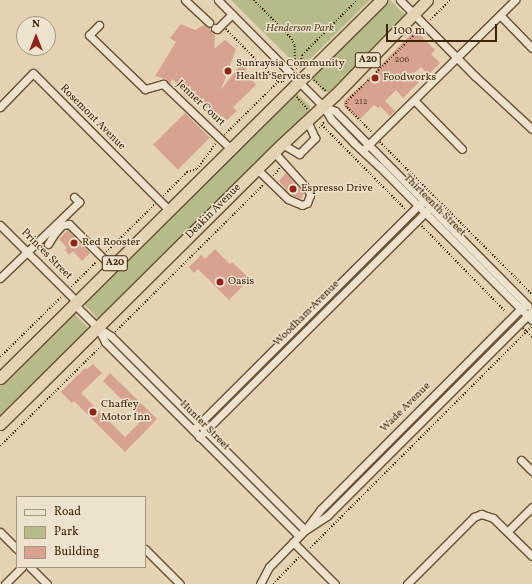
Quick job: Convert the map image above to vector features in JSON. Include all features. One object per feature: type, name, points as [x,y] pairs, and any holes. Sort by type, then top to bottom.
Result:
[{"type":"highway","name":"A20","points":[[0,378],[231,149],[286,85],[381,0]]},
{"type":"highway","name":"Deakin Avenue","points":[[0,424],[278,148],[323,106],[427,0]]},
{"type":"street","name":"Thirteenth Street","points":[[218,0],[323,106],[329,116],[362,151],[421,203]]},
{"type":"street","points":[[400,0],[414,14],[422,27],[532,129]]},
{"type":"street","points":[[362,151],[415,101],[515,0]]},
{"type":"street","points":[[188,1],[209,22]]},
{"type":"street","points":[[218,26],[232,14]]},
{"type":"street","points":[[500,15],[532,48]]},
{"type":"street","name":"Jenner Court","points":[[99,25],[89,34],[145,89],[164,84],[231,149]]},
{"type":"street","name":"Rosemont Avenue","points":[[0,107],[33,73],[169,210]]},
{"type":"street","points":[[415,101],[462,149]]},
{"type":"street","name":"Thirteenth Street","points":[[323,106],[335,111],[369,145],[421,203],[531,314]]},
{"type":"street","points":[[278,148],[299,154],[315,138],[310,118]]},
{"type":"street","points":[[257,169],[288,199],[302,205],[307,203],[310,195],[309,191],[285,164],[278,148]]},
{"type":"street","points":[[0,278],[79,202],[74,197]]},
{"type":"street","name":"Woodham Avenue","points":[[193,430],[421,203]]},
{"type":"street","name":"Woodham Avenue","points":[[199,437],[428,210]]},
{"type":"street","points":[[48,244],[54,233],[62,225],[68,224],[112,267]]},
{"type":"street","name":"Princes Street","points":[[0,225],[67,291],[76,303]]},
{"type":"street","name":"Hunter Street","points":[[76,303],[97,327],[105,342],[193,430],[296,539],[304,553],[335,584]]},
{"type":"street","name":"Wade Avenue","points":[[260,584],[269,567],[305,530],[321,508],[523,306]]},
{"type":"street","name":"Wade Avenue","points":[[305,530],[327,516],[519,324],[531,314]]},
{"type":"street","name":"Hunter Street","points":[[97,327],[112,336],[305,530]]},
{"type":"street","points":[[521,460],[532,471]]},
{"type":"street","points":[[508,531],[532,508]]},
{"type":"street","points":[[407,584],[478,515],[489,515],[508,531],[532,556]]},
{"type":"street","points":[[0,532],[16,548]]},
{"type":"street","points":[[146,550],[180,584]]},
{"type":"street","points":[[5,584],[21,568]]},
{"type":"street","points":[[31,568],[46,584]]},
{"type":"path","points":[[254,0],[292,39],[295,46],[295,60],[332,97]]},
{"type":"path","points":[[304,69],[302,55],[357,0]]},
{"type":"path","points":[[450,0],[346,102],[346,107],[532,294]]},
{"type":"path","points":[[218,26],[278,82],[286,85],[310,118],[322,125],[410,214]]},
{"type":"path","points":[[286,85],[304,69]]},
{"type":"path","points":[[0,357],[187,172],[197,169],[220,138],[278,82]]},
{"type":"path","points":[[314,135],[329,116]]},
{"type":"path","points":[[112,336],[285,164]]},
{"type":"path","points":[[416,221],[512,317]]},
{"type":"path","points":[[519,324],[532,337]]},
{"type":"path","points":[[272,584],[532,326]]},
{"type":"path","points":[[0,446],[105,342]]},
{"type":"green space","name":"Henderson Park","points":[[231,0],[370,0],[300,69]]},
{"type":"green space","points":[[387,0],[390,0],[404,14],[404,16],[329,92],[324,92],[311,79],[313,74]]},
{"type":"green space","points":[[295,92],[310,106],[310,110],[101,318],[97,318],[83,303]]},
{"type":"green space","points":[[71,313],[74,313],[89,329],[0,418],[0,384]]},
{"type":"building","name":"Sunraysia Community Health Services","points":[[181,24],[195,30],[204,25],[210,27],[211,31],[215,33],[214,49],[225,40],[236,49],[221,90],[244,60],[249,64],[245,70],[256,85],[233,107],[237,111],[227,120],[199,103],[196,104],[182,93],[185,90],[172,79],[170,84],[165,79],[155,76],[176,42],[170,38]]},
{"type":"building","points":[[415,30],[435,50],[431,54],[440,63],[428,75],[421,67],[412,75],[419,82],[403,98],[396,90],[385,101],[395,111],[390,116],[380,106],[378,108],[374,105],[360,119],[355,114],[354,116],[344,106],[344,101],[377,71],[376,70]]},
{"type":"building","points":[[185,113],[210,138],[178,170],[153,145]]},
{"type":"building","name":"Espresso Drive","points":[[286,173],[304,193],[301,199],[291,195],[279,181]]},
{"type":"building","name":"Red Rooster","points":[[68,230],[90,253],[82,261],[73,251],[69,255],[65,250],[67,248],[59,239]]},
{"type":"building","points":[[215,249],[230,264],[232,262],[250,279],[229,300],[198,269],[194,273],[189,267],[201,255],[205,259]]},
{"type":"building","name":"Chaffey Motor Inn","points":[[93,364],[102,373],[81,393],[125,437],[142,420],[103,381],[110,373],[157,419],[125,452],[74,401],[72,403],[61,392],[85,368],[87,369]]},
{"type":"place","name":"Sunraysia Community Health Services","points":[[228,71]]},
{"type":"place","name":"Foodworks","points":[[375,78]]},
{"type":"place","name":"Espresso Drive","points":[[293,189]]},
{"type":"place","name":"Red Rooster","points":[[74,243]]},
{"type":"place","name":"Oasis","points":[[220,282]]},
{"type":"place","name":"Chaffey Motor Inn","points":[[93,412]]}]
